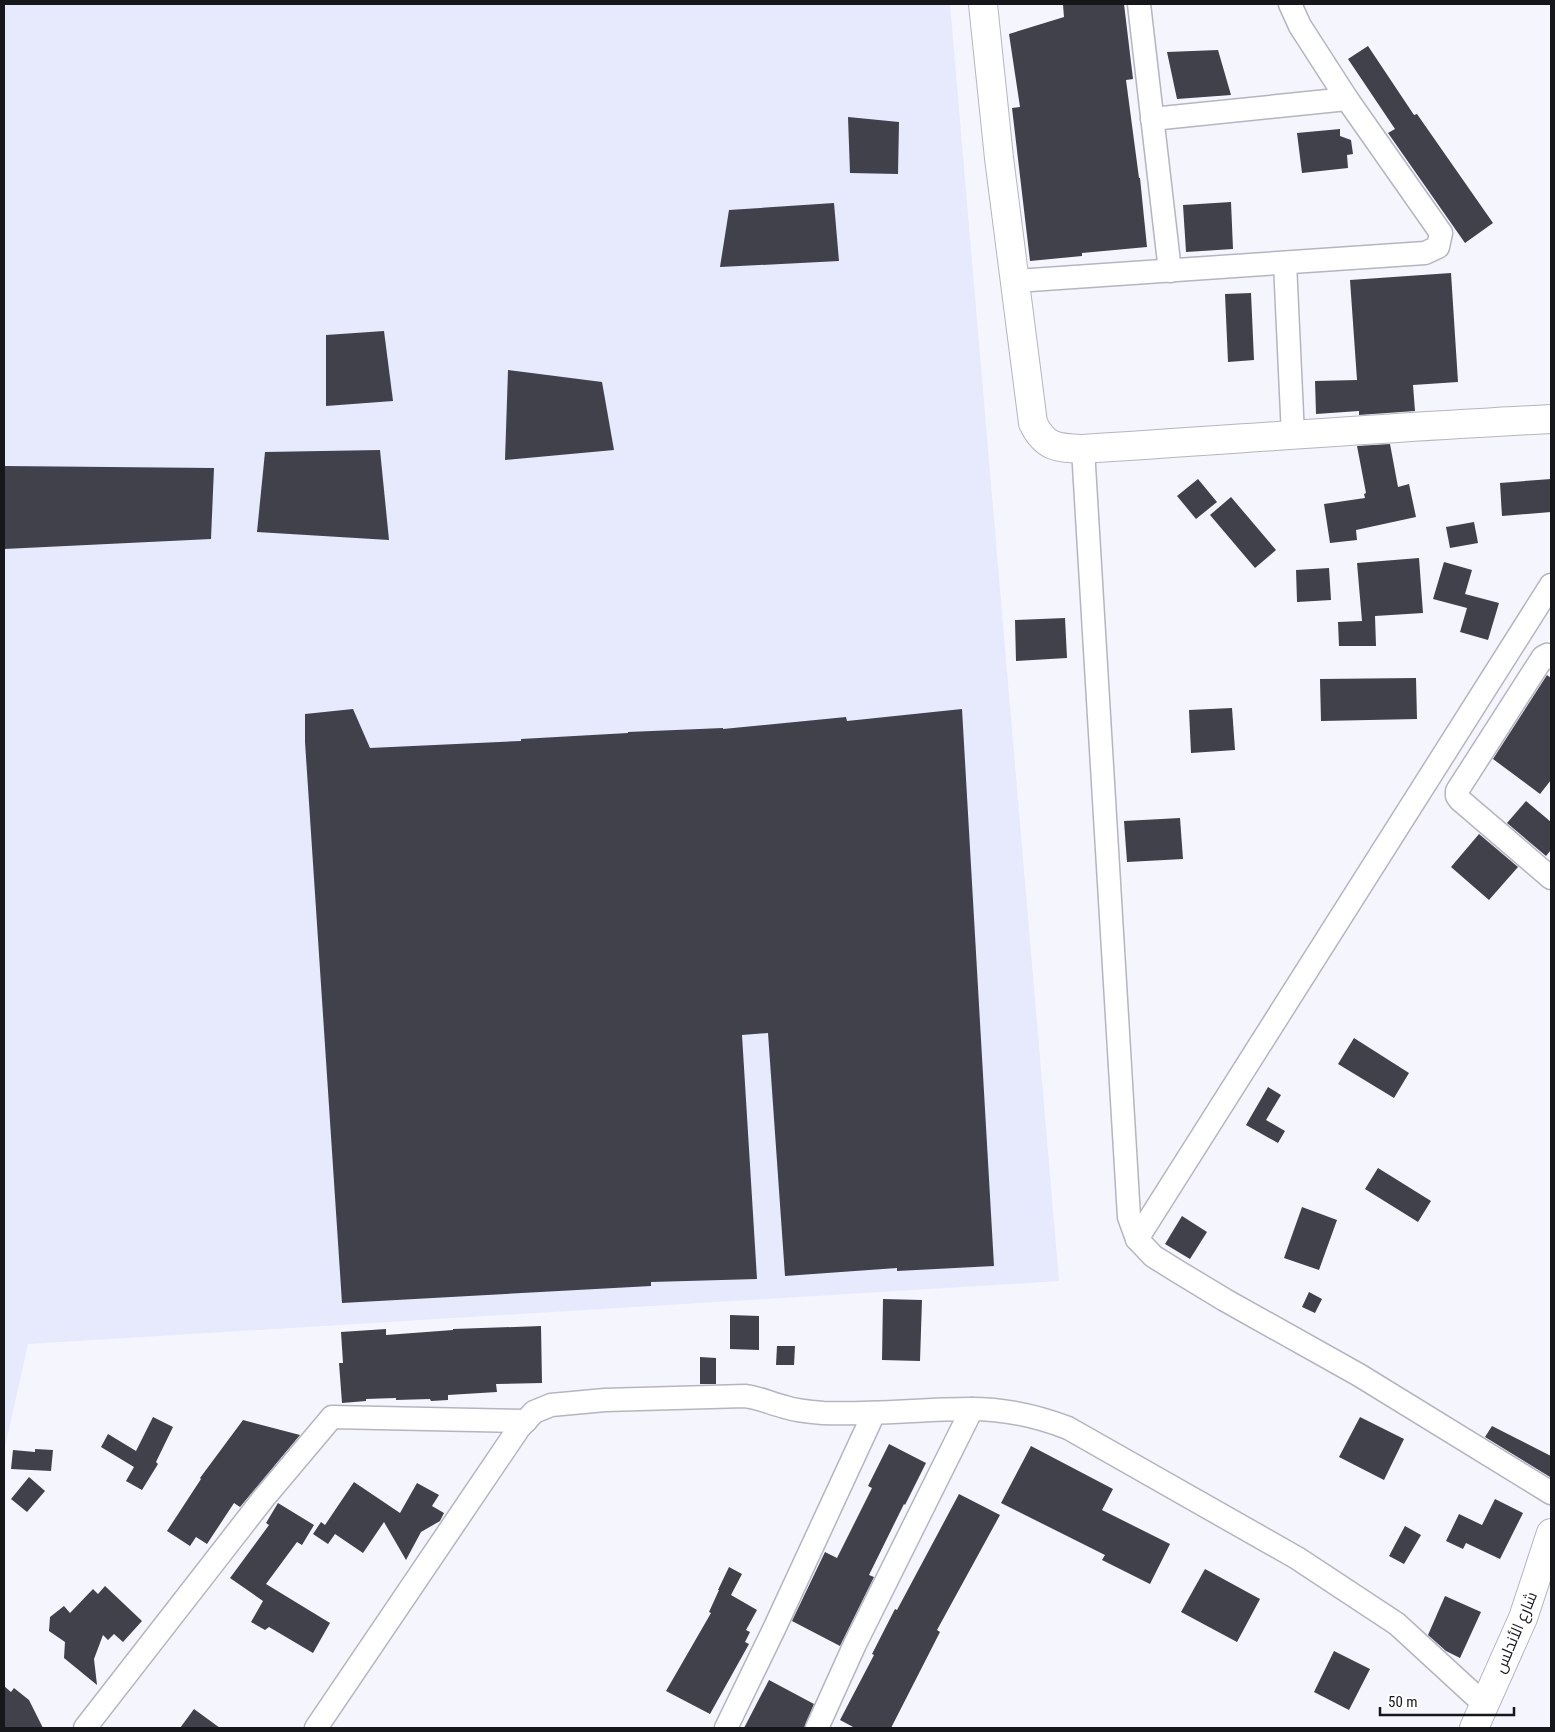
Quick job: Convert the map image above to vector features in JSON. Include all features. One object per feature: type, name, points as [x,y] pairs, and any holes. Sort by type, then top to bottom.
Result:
[{"type":"main road","points":[[983,4],[999,158],[1033,422],[1038,433],[1046,442],[1058,448],[1083,449],[1551,419]]},
{"type":"main road","name":"شارع الأندلس","points":[[1479,1716],[1522,1618],[1551,1533]]},
{"type":"street","points":[[1139,4],[1170,270]]},
{"type":"street","points":[[1016,281],[1425,253],[1438,247],[1441,233],[1347,99],[1300,26],[1290,4]]},
{"type":"street","points":[[1152,119],[1347,99]]},
{"type":"street","points":[[1285,263],[1293,436]]},
{"type":"street","points":[[1083,449],[1129,1217],[1137,1239],[1153,1256],[1177,1271],[1359,1375],[1551,1493]]},
{"type":"street","points":[[1137,1239],[1551,585]]},
{"type":"street","points":[[1551,658],[1548,655],[1543,657],[1456,791],[1460,800],[1551,878]]},
{"type":"street","points":[[316,1728],[519,1428],[534,1412],[552,1405],[605,1400],[745,1396],[762,1399],[797,1410],[822,1412],[874,1413],[972,1409],[1015,1413],[1045,1419],[1068,1428],[1297,1558],[1397,1624],[1479,1716]]},
{"type":"street","points":[[817,1728],[855,1644],[972,1409]]},
{"type":"street","points":[[726,1728],[874,1413]]},
{"type":"street","points":[[85,1728],[263,1499],[332,1417],[526,1421]]},
{"type":"shaded area","points":[[4,4],[950,4],[1059,1281],[28,1344],[4,1451]]},
{"type":"building","points":[[1124,4],[1133,79],[1126,80],[1140,178],[1147,247],[1082,253],[1082,256],[1030,261],[1012,108],[1020,107],[1009,34],[1064,17],[1063,5]]},
{"type":"building","points":[[1368,46],[1414,115],[1417,114],[1493,223],[1465,243],[1388,133],[1395,129],[1348,59]]},
{"type":"building","points":[[1218,50],[1231,95],[1177,99],[1167,52]]},
{"type":"building","points":[[848,117],[899,122],[898,174],[850,173]]},
{"type":"building","points":[[1340,129],[1340,136],[1351,140],[1353,154],[1347,155],[1348,168],[1302,173],[1297,133]]},
{"type":"building","points":[[1231,202],[1233,249],[1186,252],[1183,205]]},
{"type":"building","points":[[834,203],[839,261],[720,267],[729,210]]},
{"type":"building","points":[[1451,273],[1458,382],[1413,385],[1415,411],[1359,415],[1359,411],[1316,414],[1315,381],[1357,380],[1350,280]]},
{"type":"building","points":[[1251,293],[1254,360],[1228,362],[1225,294]]},
{"type":"building","points":[[384,331],[393,401],[326,406],[326,335]]},
{"type":"building","points":[[508,370],[602,382],[614,450],[505,460]]},
{"type":"building","points":[[1390,444],[1398,487],[1409,484],[1416,517],[1356,530],[1357,540],[1330,543],[1324,504],[1365,498],[1364,494],[1366,493],[1357,446]]},
{"type":"building","points":[[380,450],[389,540],[257,532],[265,452]]},
{"type":"building","points":[[4,466],[214,468],[211,539],[4,549]]},
{"type":"building","points":[[1198,479],[1217,502],[1196,519],[1177,496]]},
{"type":"building","points":[[1551,479],[1551,512],[1502,516],[1500,483]]},
{"type":"building","points":[[1231,497],[1276,550],[1255,568],[1210,515]]},
{"type":"building","points":[[1474,522],[1478,543],[1450,548],[1446,527]]},
{"type":"building","points":[[1419,558],[1423,613],[1375,616],[1376,646],[1339,646],[1338,622],[1362,621],[1357,563]]},
{"type":"building","points":[[1444,562],[1472,570],[1465,594],[1499,603],[1488,640],[1460,632],[1467,608],[1433,599]]},
{"type":"building","points":[[1329,568],[1331,600],[1297,602],[1296,570]]},
{"type":"building","points":[[1065,618],[1067,658],[1016,661],[1015,620]]},
{"type":"building","points":[[1547,675],[1551,678],[1551,780],[1540,794],[1493,759]]},
{"type":"building","points":[[1416,678],[1417,719],[1321,721],[1320,679]]},
{"type":"building","points":[[1232,708],[1235,750],[1191,753],[1189,710]]},
{"type":"building","points":[[353,709],[370,748],[521,741],[521,739],[628,732],[723,729],[846,717],[847,721],[962,709],[994,1266],[897,1271],[897,1268],[785,1276],[768,1033],[742,1035],[757,1279],[651,1282],[651,1286],[342,1303],[305,742],[305,714]]},
{"type":"building","points":[[1526,801],[1551,822],[1551,850],[1546,856],[1507,823]]},
{"type":"building","points":[[1180,818],[1183,859],[1127,862],[1124,821]]},
{"type":"building","points":[[1479,834],[1518,867],[1489,900],[1451,867]]},
{"type":"building","points":[[1354,1038],[1409,1073],[1394,1098],[1338,1064]]},
{"type":"building","points":[[1268,1087],[1281,1095],[1266,1120],[1285,1131],[1278,1143],[1246,1125]]},
{"type":"building","points":[[1378,1168],[1431,1201],[1418,1222],[1365,1189]]},
{"type":"building","points":[[1302,1207],[1337,1220],[1319,1270],[1284,1258]]},
{"type":"building","points":[[1182,1216],[1207,1232],[1190,1259],[1165,1244]]},
{"type":"building","points":[[1309,1292],[1322,1299],[1315,1313],[1302,1307]]},
{"type":"building","points":[[883,1299],[922,1300],[920,1361],[882,1360]]},
{"type":"building","points":[[730,1315],[759,1316],[759,1350],[730,1349]]},
{"type":"building","points":[[541,1326],[542,1383],[496,1384],[497,1392],[448,1395],[448,1400],[396,1400],[396,1398],[366,1399],[366,1401],[342,1403],[339,1363],[343,1363],[341,1332],[386,1329],[386,1335],[453,1329]]},
{"type":"building","points":[[777,1346],[795,1346],[794,1365],[776,1365]]},
{"type":"building","points":[[700,1357],[716,1358],[716,1384],[700,1384]]},
{"type":"building","points":[[153,1417],[173,1427],[156,1462],[158,1464],[142,1490],[126,1481],[134,1467],[101,1447],[108,1434],[136,1451]]},
{"type":"building","points":[[1360,1417],[1404,1439],[1384,1480],[1339,1457]]},
{"type":"building","points":[[243,1420],[300,1435],[240,1507],[234,1503],[207,1544],[196,1537],[190,1546],[167,1531],[200,1478]]},
{"type":"building","points":[[1492,1426],[1551,1456],[1550,1477],[1485,1437]]},
{"type":"building","points":[[889,1444],[926,1463],[869,1575],[874,1577],[840,1646],[792,1621],[825,1552],[837,1558],[872,1488],[868,1486]]},
{"type":"building","points":[[1031,1446],[1113,1489],[1102,1510],[1170,1544],[1150,1584],[1102,1560],[1105,1555],[1001,1503]]},
{"type":"building","points":[[35,1449],[53,1450],[51,1471],[11,1469],[13,1450],[35,1452]]},
{"type":"building","points":[[29,1477],[45,1491],[27,1512],[11,1499]]},
{"type":"building","points":[[354,1482],[400,1513],[417,1483],[439,1495],[432,1506],[444,1513],[440,1521],[421,1532],[406,1560],[384,1522],[363,1553],[335,1534],[328,1544],[313,1534],[321,1522],[325,1525]]},
{"type":"building","points":[[959,1494],[1000,1515],[937,1630],[940,1632],[891,1728],[855,1728],[840,1720],[874,1655],[872,1654],[895,1609],[897,1610]]},
{"type":"building","points":[[1495,1499],[1523,1513],[1500,1559],[1466,1543],[1463,1549],[1446,1541],[1459,1514],[1482,1525]]},
{"type":"building","points":[[278,1503],[314,1525],[302,1545],[297,1542],[266,1584],[330,1623],[313,1653],[269,1627],[265,1630],[251,1622],[263,1601],[230,1578],[269,1525],[266,1523]]},
{"type":"building","points":[[1405,1526],[1421,1535],[1404,1564],[1389,1556]]},
{"type":"building","points":[[729,1567],[742,1574],[731,1595],[757,1610],[746,1630],[750,1632],[745,1642],[749,1644],[710,1714],[666,1691],[711,1613],[709,1612]]},
{"type":"building","points":[[1205,1569],[1260,1599],[1237,1642],[1181,1612]]},
{"type":"building","points":[[105,1586],[142,1621],[123,1642],[114,1634],[108,1640],[103,1635],[94,1659],[97,1685],[64,1658],[65,1642],[49,1631],[50,1617],[64,1606],[70,1613],[93,1589],[98,1594]]},
{"type":"building","points":[[1445,1596],[1481,1612],[1460,1658],[1446,1651],[1428,1635]]},
{"type":"building","points":[[1334,1651],[1370,1669],[1349,1710],[1314,1692]]},
{"type":"building","points":[[769,1680],[814,1704],[804,1728],[744,1728]]},
{"type":"building","points":[[4,1686],[11,1692],[14,1688],[29,1700],[43,1728],[4,1728]]},
{"type":"building","points":[[194,1709],[220,1728],[180,1728]]}]
